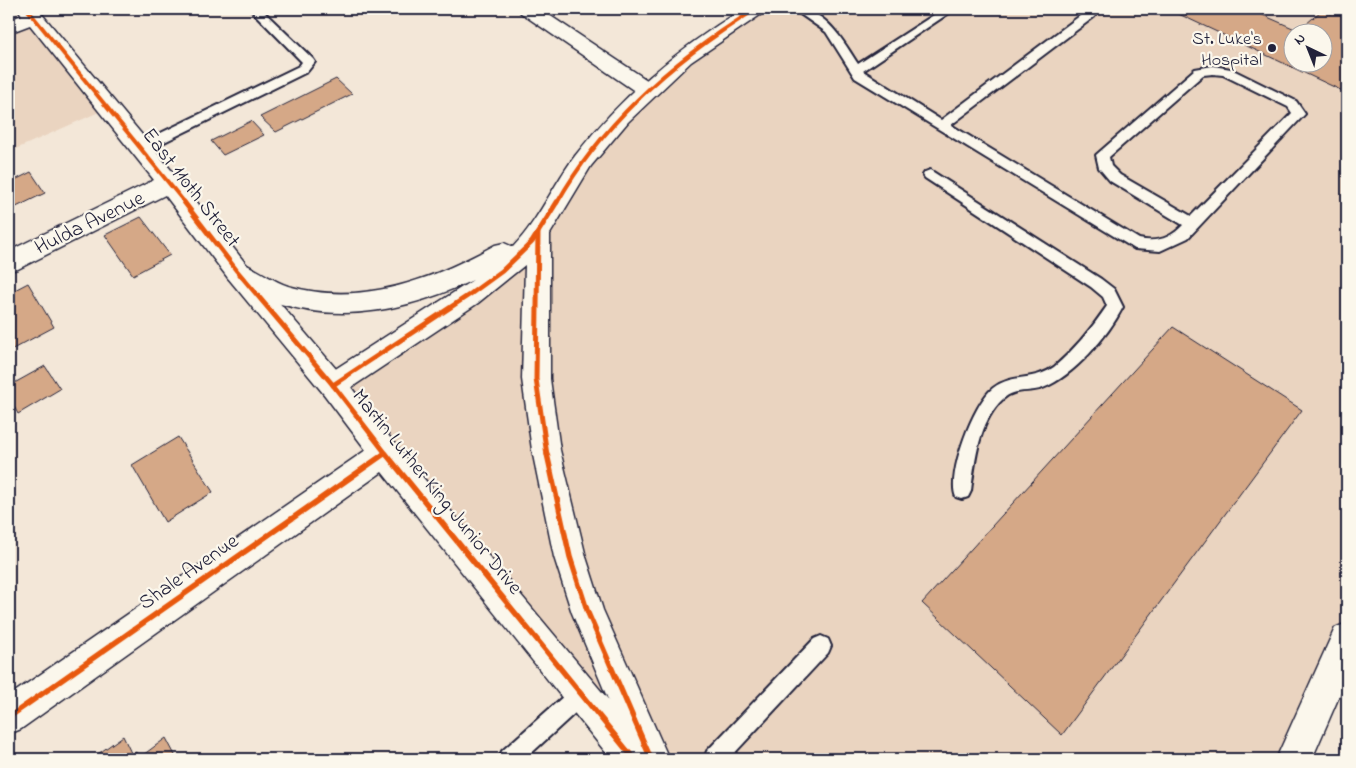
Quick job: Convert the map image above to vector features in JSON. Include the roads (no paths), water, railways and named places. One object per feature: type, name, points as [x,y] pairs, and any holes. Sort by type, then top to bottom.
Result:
[{"type":"street","points":[[528,9],[646,89]]},
{"type":"street","name":"Martin Luther King Junior Drive","points":[[634,759],[385,453],[333,385],[493,278],[519,255],[538,233],[583,161],[613,124],[646,89],[694,50],[756,9]]},
{"type":"street","name":"East 110th Street","points":[[30,13],[141,148],[237,271],[333,385]]},
{"type":"street","points":[[9,27],[30,13]]},
{"type":"street","name":"Hulda Avenue","points":[[9,262],[169,183]]},
{"type":"street","points":[[237,271],[267,288],[289,296],[329,302],[365,302],[431,288],[479,267],[538,233]]},
{"type":"street","points":[[538,233],[536,379],[546,450],[570,557],[588,613],[651,759]]},
{"type":"street","name":"Shale Avenue","points":[[9,717],[385,453]]},
{"type":"street","points":[[1294,759],[1347,640]]},
{"type":"lane","points":[[141,148],[303,69],[309,62],[255,9]]},
{"type":"lane","points":[[800,9],[830,30],[859,75],[1135,244],[1161,247],[1183,234],[1194,224],[1299,114],[1298,110],[1286,101],[1218,70],[1199,72],[1103,155],[1102,162],[1106,170],[1115,178],[1194,224]]},
{"type":"lane","points":[[855,71],[950,9]]},
{"type":"lane","points":[[941,126],[1090,15],[1095,9]]},
{"type":"lane","points":[[930,175],[1096,283],[1109,293],[1115,307],[1098,330],[1054,376],[1035,384],[1012,385],[996,393],[981,417],[968,448],[962,491]]},
{"type":"lane","points":[[715,759],[821,646]]},
{"type":"lane","points":[[510,759],[581,694]]},
{"type":"place","name":"St. Luke's Hospital","points":[[1272,48]]}]
